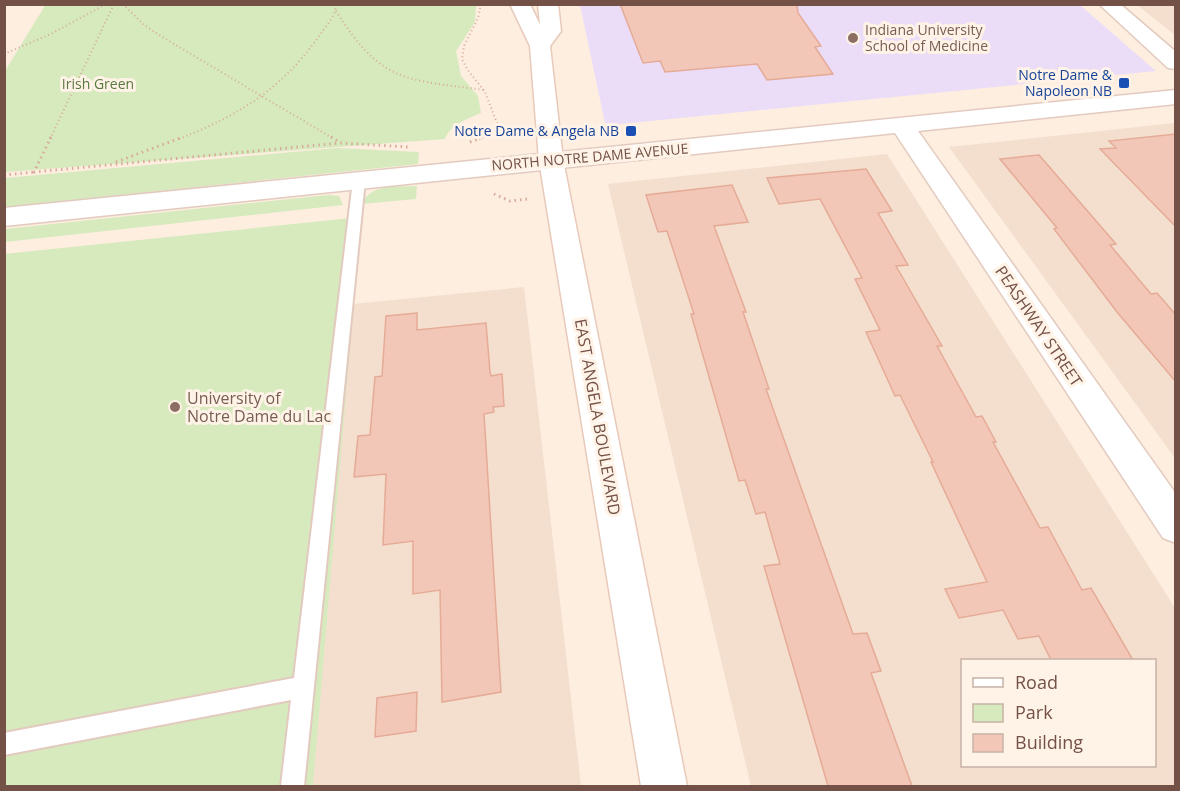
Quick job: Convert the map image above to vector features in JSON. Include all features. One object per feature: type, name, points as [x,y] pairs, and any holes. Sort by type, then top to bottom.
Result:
[{"type":"street","name":"EAST ANGELA BOULEVARD","points":[[520,4],[540,46],[551,160],[664,786]]},
{"type":"street","name":"EAST ANGELA BOULEVARD","points":[[540,46],[551,31],[548,4]]},
{"type":"street","points":[[1108,4],[1176,63]]},
{"type":"street","name":"NORTH NOTRE DAME AVENUE","points":[[4,217],[1176,96]]},
{"type":"street","name":"PEASHWAY STREET","points":[[902,125],[1176,526]]},
{"type":"lane","points":[[293,786],[359,180]]},
{"type":"lane","points":[[4,744],[303,687]]},
{"type":"path","points":[[4,54],[51,34],[106,4]]},
{"type":"path","points":[[34,172],[114,4]]},
{"type":"path","points":[[123,4],[143,24],[159,35],[340,143]]},
{"type":"path","points":[[336,4],[336,11],[367,56],[397,76],[409,80],[484,90]]},
{"type":"path","points":[[481,4],[479,19],[462,54],[468,72],[484,90],[500,131],[511,138]]},
{"type":"path","points":[[109,164],[209,126],[264,96],[294,69],[336,11]]},
{"type":"path","points":[[462,144],[500,131],[517,131]]},
{"type":"path","points":[[4,175],[340,143],[417,148]]},
{"type":"shaded area","name":"Indiana University School of Medicine","points":[[580,5],[1080,5],[1156,71],[610,125],[605,123]]},
{"type":"shaded area","points":[[1137,5],[1175,5],[1175,35]]},
{"type":"shaded area","points":[[1175,123],[1175,458],[949,147]]},
{"type":"shaded area","points":[[887,154],[1175,608],[1175,786],[751,786],[608,184]]},
{"type":"shaded area","points":[[524,287],[581,786],[313,786],[353,304]]},
{"type":"green space","name":"Irish Green","points":[[46,4],[476,5],[475,22],[456,51],[461,76],[478,96],[481,113],[455,126],[445,139],[5,172],[5,71]]},
{"type":"green space","points":[[337,148],[419,152],[418,164],[5,207],[5,178]]},
{"type":"green space","points":[[417,186],[416,199],[361,204],[371,192],[378,189]]},
{"type":"green space","points":[[328,195],[339,196],[343,205],[5,242],[5,229]]},
{"type":"green space","points":[[361,217],[313,786],[5,786],[4,254]]},
{"type":"building","points":[[620,4],[797,4],[798,13],[821,46],[815,47],[833,74],[767,80],[757,64],[665,72],[660,61],[643,63]]},
{"type":"building","points":[[1176,134],[1176,227],[1100,149],[1116,148],[1109,141]]},
{"type":"building","points":[[1039,155],[1116,244],[1110,245],[1151,294],[1157,293],[1176,315],[1176,382],[1117,312],[1054,229],[1057,228],[1000,159]]},
{"type":"building","points":[[866,169],[892,211],[878,213],[908,265],[896,266],[942,346],[937,346],[976,417],[982,416],[996,442],[993,442],[1040,528],[1048,527],[1082,590],[1091,588],[1132,659],[1050,659],[1039,636],[1018,639],[1003,610],[959,618],[945,589],[987,582],[931,462],[933,462],[900,395],[895,396],[866,332],[880,330],[855,279],[862,278],[820,199],[779,204],[767,178]]},
{"type":"building","points":[[732,185],[748,222],[714,226],[746,312],[743,312],[769,389],[766,389],[853,634],[867,633],[881,671],[871,673],[912,786],[828,786],[764,566],[780,564],[765,512],[756,514],[745,480],[739,481],[691,314],[694,314],[667,231],[658,232],[646,195]]},
{"type":"building","points":[[417,313],[417,330],[486,323],[491,376],[502,374],[504,406],[493,407],[494,412],[484,414],[501,692],[442,702],[440,590],[413,594],[413,541],[383,545],[386,474],[354,477],[358,436],[370,435],[375,377],[382,376],[386,316]]},
{"type":"building","points":[[417,692],[416,731],[375,737],[377,698]]},
{"type":"place","name":"Indiana University School of Medicine","points":[[853,38]]},
{"type":"place","name":"Notre Dame & Napoleon NB","points":[[1124,83]]},
{"type":"place","name":"Notre Dame & Angela NB","points":[[631,131]]},
{"type":"place","name":"University of Notre Dame du Lac","points":[[175,407]]}]
